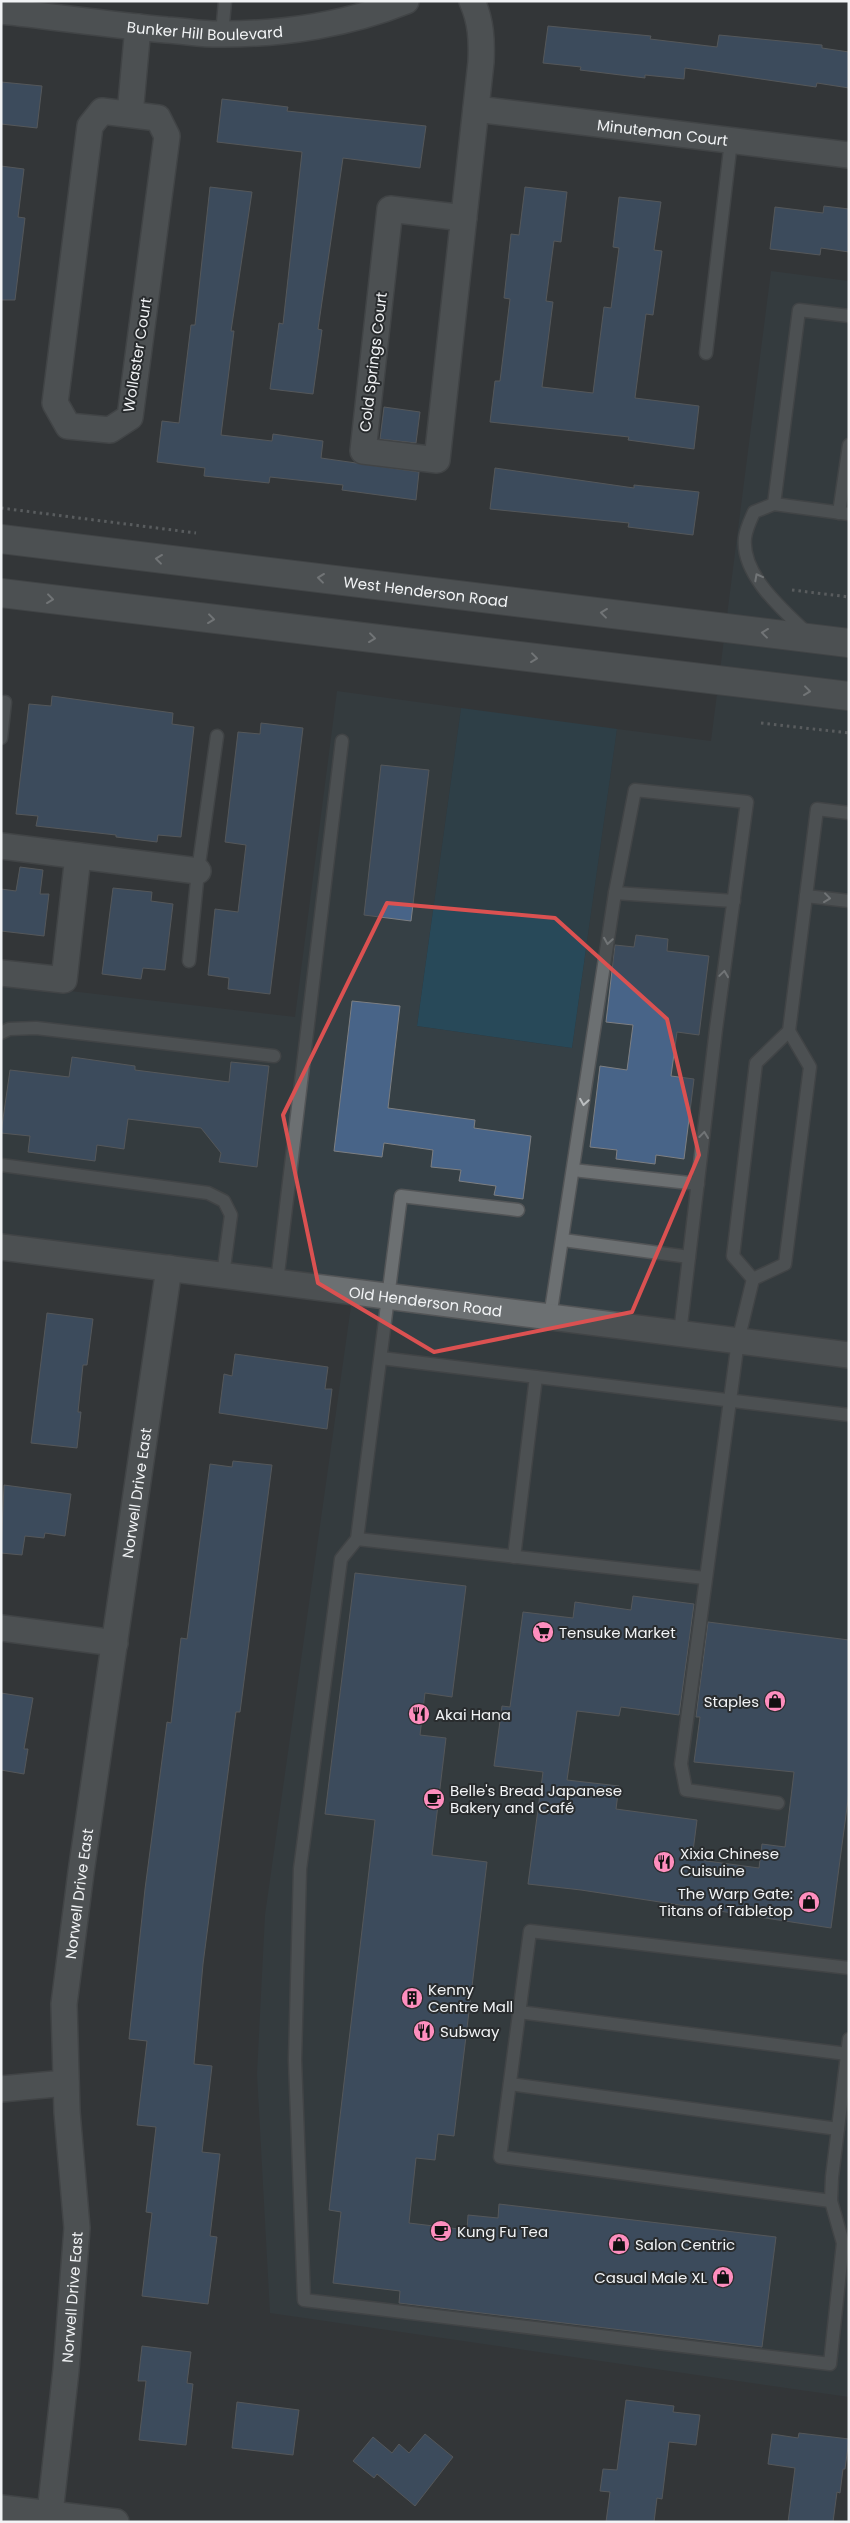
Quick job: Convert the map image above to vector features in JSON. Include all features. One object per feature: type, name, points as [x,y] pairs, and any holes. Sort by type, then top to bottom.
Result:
[{"type":"main road","name":"West Henderson Road","points":[[1,539],[849,643]]},
{"type":"main road","points":[[1,593],[849,696]]},
{"type":"street","name":"Bunker Hill Boulevard","points":[[1,10],[138,27],[222,34],[273,32],[321,24],[381,11],[406,1]]},
{"type":"street","name":"Cold Springs Court","points":[[464,218],[390,209],[363,451],[436,460],[464,218],[476,109],[482,37],[477,13],[472,1]]},
{"type":"street","points":[[130,114],[138,27]]},
{"type":"street","name":"Minuteman Court","points":[[476,109],[849,155]]},
{"type":"street","name":"Wollaster Court","points":[[102,111],[130,114],[158,118],[167,136],[130,417],[110,430],[68,426],[56,402],[90,126],[102,111]]},
{"type":"street","points":[[1,846],[198,872]]},
{"type":"street","points":[[1,973],[64,980],[78,856]]},
{"type":"street","name":"Old Henderson Road","points":[[1,1247],[849,1355]]},
{"type":"street","name":"Norwell Drive East","points":[[50,2518],[66,2370],[77,2228],[66,2083],[64,2004],[80,1872],[169,1268]]},
{"type":"street","points":[[1,1628],[115,1643]]},
{"type":"street","points":[[1,2090],[66,2083]]},
{"type":"street","points":[[1,2508],[50,2518],[116,2522]]},
{"type":"lane","points":[[222,34],[225,1]]},
{"type":"lane","points":[[706,353],[731,141]]},
{"type":"lane","points":[[774,504],[799,310],[849,316]]},
{"type":"lane","points":[[813,639],[767,595],[746,553],[745,540],[754,512],[774,504],[844,514],[849,445]]},
{"type":"lane","points":[[1,738],[5,702]]},
{"type":"lane","points":[[189,961],[198,872],[217,736]]},
{"type":"lane","points":[[277,1282],[342,741]]},
{"type":"lane","points":[[550,1317],[615,893],[635,790],[747,802],[680,1333]]},
{"type":"lane","points":[[753,1279],[785,1264],[810,1067],[789,1031],[817,809],[849,813]]},
{"type":"lane","points":[[615,893],[734,901]]},
{"type":"lane","points":[[806,896],[849,901]]},
{"type":"lane","points":[[1,1033],[9,1029],[36,1028],[274,1056]]},
{"type":"lane","points":[[753,1279],[733,1256],[756,1063],[789,1031]]},
{"type":"lane","points":[[1,1165],[208,1194],[224,1202],[231,1215],[223,1275]]},
{"type":"lane","points":[[573,1170],[698,1184]]},
{"type":"lane","points":[[518,1210],[401,1196],[358,1539],[341,1558],[300,1868],[295,2060],[304,2300],[830,2364],[843,2243],[831,2201],[849,2039]]},
{"type":"lane","points":[[563,1240],[689,1257]]},
{"type":"lane","points":[[753,1279],[738,1341],[681,1764],[686,1790],[778,1803]]},
{"type":"lane","points":[[382,1358],[849,1415]]},
{"type":"lane","points":[[514,1557],[536,1377]]},
{"type":"lane","points":[[358,1539],[705,1578]]},
{"type":"lane","points":[[831,2201],[500,2157],[530,1931],[849,1968]]},
{"type":"lane","points":[[519,2012],[847,2054]]},
{"type":"lane","points":[[510,2084],[838,2129]]},
{"type":"path","points":[[1,508],[199,533]]},
{"type":"path","points":[[767,595],[784,589],[849,597]]},
{"type":"path","points":[[761,722],[849,733]]},
{"type":"highlighted area","points":[[387,903],[555,918],[667,1019],[699,1155],[632,1312],[434,1352],[318,1283],[283,1115]]},
{"type":"shaded area","points":[[771,271],[849,281],[849,2397],[270,2313],[257,2074],[265,1915],[353,1292],[1,1247],[1,983],[295,1017],[337,691],[461,708],[417,1026],[572,1048],[617,729],[711,741]]},
{"type":"shaded area","points":[[461,708],[617,729],[572,1048],[417,1026]]},
{"type":"building","points":[[548,26],[651,36],[650,39],[717,47],[719,35],[822,45],[822,48],[849,52],[849,88],[817,83],[816,87],[685,68],[684,79],[645,75],[645,78],[580,70],[581,67],[543,63]]},
{"type":"building","points":[[1,82],[42,86],[37,128],[1,124]]},
{"type":"building","points":[[222,99],[288,107],[287,111],[426,126],[420,168],[343,158],[318,329],[322,330],[313,394],[270,389],[279,323],[283,324],[302,152],[217,142]]},
{"type":"building","points":[[1,166],[24,169],[18,217],[25,218],[15,300],[1,300]]},
{"type":"building","points":[[210,187],[252,192],[231,331],[234,331],[221,435],[272,441],[273,434],[323,441],[321,458],[419,472],[416,500],[342,490],[343,485],[270,477],[269,483],[204,476],[205,468],[157,462],[162,421],[179,423],[191,325],[195,325]]},
{"type":"building","points":[[525,187],[567,192],[561,242],[554,241],[546,301],[553,302],[542,387],[593,393],[604,307],[611,308],[619,248],[613,247],[619,197],[661,202],[654,250],[662,251],[653,315],[646,314],[635,398],[699,406],[694,449],[628,440],[629,437],[490,422],[495,381],[500,381],[510,299],[504,298],[511,234],[519,235]]},
{"type":"building","points":[[824,206],[849,209],[849,252],[821,248],[820,255],[770,249],[775,207],[823,213]]},
{"type":"building","points":[[384,407],[420,412],[416,443],[380,439]]},
{"type":"building","points":[[495,468],[634,488],[634,485],[699,492],[693,535],[628,527],[629,523],[490,509]]},
{"type":"building","points":[[52,696],[173,713],[172,724],[194,727],[181,837],[158,835],[157,842],[116,837],[116,835],[36,826],[38,816],[16,814],[29,704],[51,706]]},
{"type":"building","points":[[261,723],[303,728],[270,994],[228,989],[229,978],[208,975],[215,909],[238,912],[246,845],[225,842],[238,732],[260,734]]},
{"type":"building","points":[[381,765],[429,770],[411,921],[364,915]]},
{"type":"building","points":[[20,867],[43,870],[40,894],[49,894],[44,936],[1,931],[1,889],[16,891]]},
{"type":"building","points":[[113,888],[152,892],[151,901],[173,904],[165,970],[143,968],[141,979],[102,974]]},
{"type":"building","points":[[636,935],[668,939],[667,951],[709,956],[699,1035],[677,1032],[671,1076],[694,1079],[684,1159],[656,1155],[655,1164],[616,1159],[617,1150],[590,1147],[600,1066],[627,1070],[633,1025],[606,1022],[615,945],[634,947]]},
{"type":"building","points":[[352,1001],[400,1006],[388,1108],[475,1120],[474,1128],[531,1136],[523,1199],[494,1195],[496,1186],[459,1181],[461,1170],[431,1167],[433,1150],[384,1143],[382,1157],[334,1151]]},
{"type":"building","points":[[72,1057],[135,1066],[135,1070],[229,1082],[231,1062],[269,1066],[257,1167],[219,1162],[221,1153],[201,1128],[128,1119],[124,1149],[97,1145],[95,1161],[28,1152],[30,1136],[1,1133],[10,1070],[69,1077]]},
{"type":"building","points":[[47,1313],[93,1319],[87,1365],[83,1365],[78,1412],[81,1412],[77,1448],[31,1443]]},
{"type":"building","points":[[235,1354],[328,1367],[325,1389],[332,1389],[327,1429],[219,1413],[224,1374],[232,1376]]},
{"type":"building","points":[[233,1461],[272,1465],[240,1712],[236,1712],[203,1964],[194,2064],[212,2066],[202,2152],[220,2154],[210,2236],[217,2237],[208,2304],[142,2296],[152,2213],[146,2212],[156,2127],[137,2125],[147,2041],[129,2039],[145,1889],[167,1722],[171,1723],[181,1638],[187,1639],[210,1464],[232,1467]]},
{"type":"building","points":[[4,1485],[71,1494],[65,1536],[45,1533],[44,1538],[25,1536],[22,1555],[1,1553]]},
{"type":"building","name":"Kenny Centre Mall","points":[[355,1573],[466,1586],[452,1697],[425,1693],[420,1735],[446,1738],[432,1855],[487,1862],[454,2136],[438,2134],[435,2160],[416,2158],[409,2223],[467,2230],[468,2215],[498,2218],[499,2204],[776,2237],[762,2347],[399,2303],[400,2291],[333,2283],[341,2212],[329,2210],[375,1820],[325,1814]]},
{"type":"building","points":[[633,1596],[694,1604],[679,1715],[621,1707],[619,1716],[577,1711],[567,1780],[619,1786],[616,1809],[697,1820],[692,1859],[759,1868],[762,1844],[785,1847],[794,1772],[694,1762],[700,1717],[696,1717],[708,1622],[849,1640],[849,1792],[831,1928],[581,1890],[528,1884],[543,1772],[494,1766],[502,1706],[510,1707],[523,1612],[573,1618],[575,1602],[631,1610]]},
{"type":"building","points":[[1,1693],[33,1698],[24,1749],[28,1749],[24,1774],[1,1770]]},
{"type":"building","points":[[142,2346],[191,2352],[187,2383],[193,2384],[186,2445],[139,2440],[146,2381],[138,2381]]},
{"type":"building","points":[[626,2400],[674,2406],[673,2412],[700,2415],[696,2445],[669,2442],[662,2499],[657,2498],[654,2522],[606,2522],[610,2492],[600,2491],[603,2469],[617,2470]]},
{"type":"building","points":[[237,2402],[299,2410],[293,2455],[232,2448]]},
{"type":"building","points":[[799,2433],[849,2439],[840,2493],[837,2492],[833,2522],[788,2522],[795,2468],[768,2464],[772,2434],[798,2438]]},
{"type":"building","points":[[425,2434],[453,2457],[415,2506],[377,2474],[374,2478],[353,2461],[373,2437],[392,2453],[399,2444],[409,2453]]},
{"type":"place","name":"Tensuke Market","points":[[543,1632]]},
{"type":"place","name":"Staples","points":[[775,1701]]},
{"type":"place","name":"Akai Hana","points":[[419,1714]]},
{"type":"place","name":"Belle's Bread Japanese Bakery and Café","points":[[434,1799]]},
{"type":"place","name":"Xixia Chinese Cuisuine","points":[[664,1862]]},
{"type":"place","name":"The Warp Gate: Titans of Tabletop","points":[[809,1902]]},
{"type":"place","name":"Kenny Centre Mall","points":[[412,1998]]},
{"type":"place","name":"Subway","points":[[424,2031]]},
{"type":"place","name":"Kung Fu Tea","points":[[441,2231]]},
{"type":"place","name":"Salon Centric","points":[[619,2244]]},
{"type":"place","name":"Casual Male XL","points":[[723,2277]]}]
